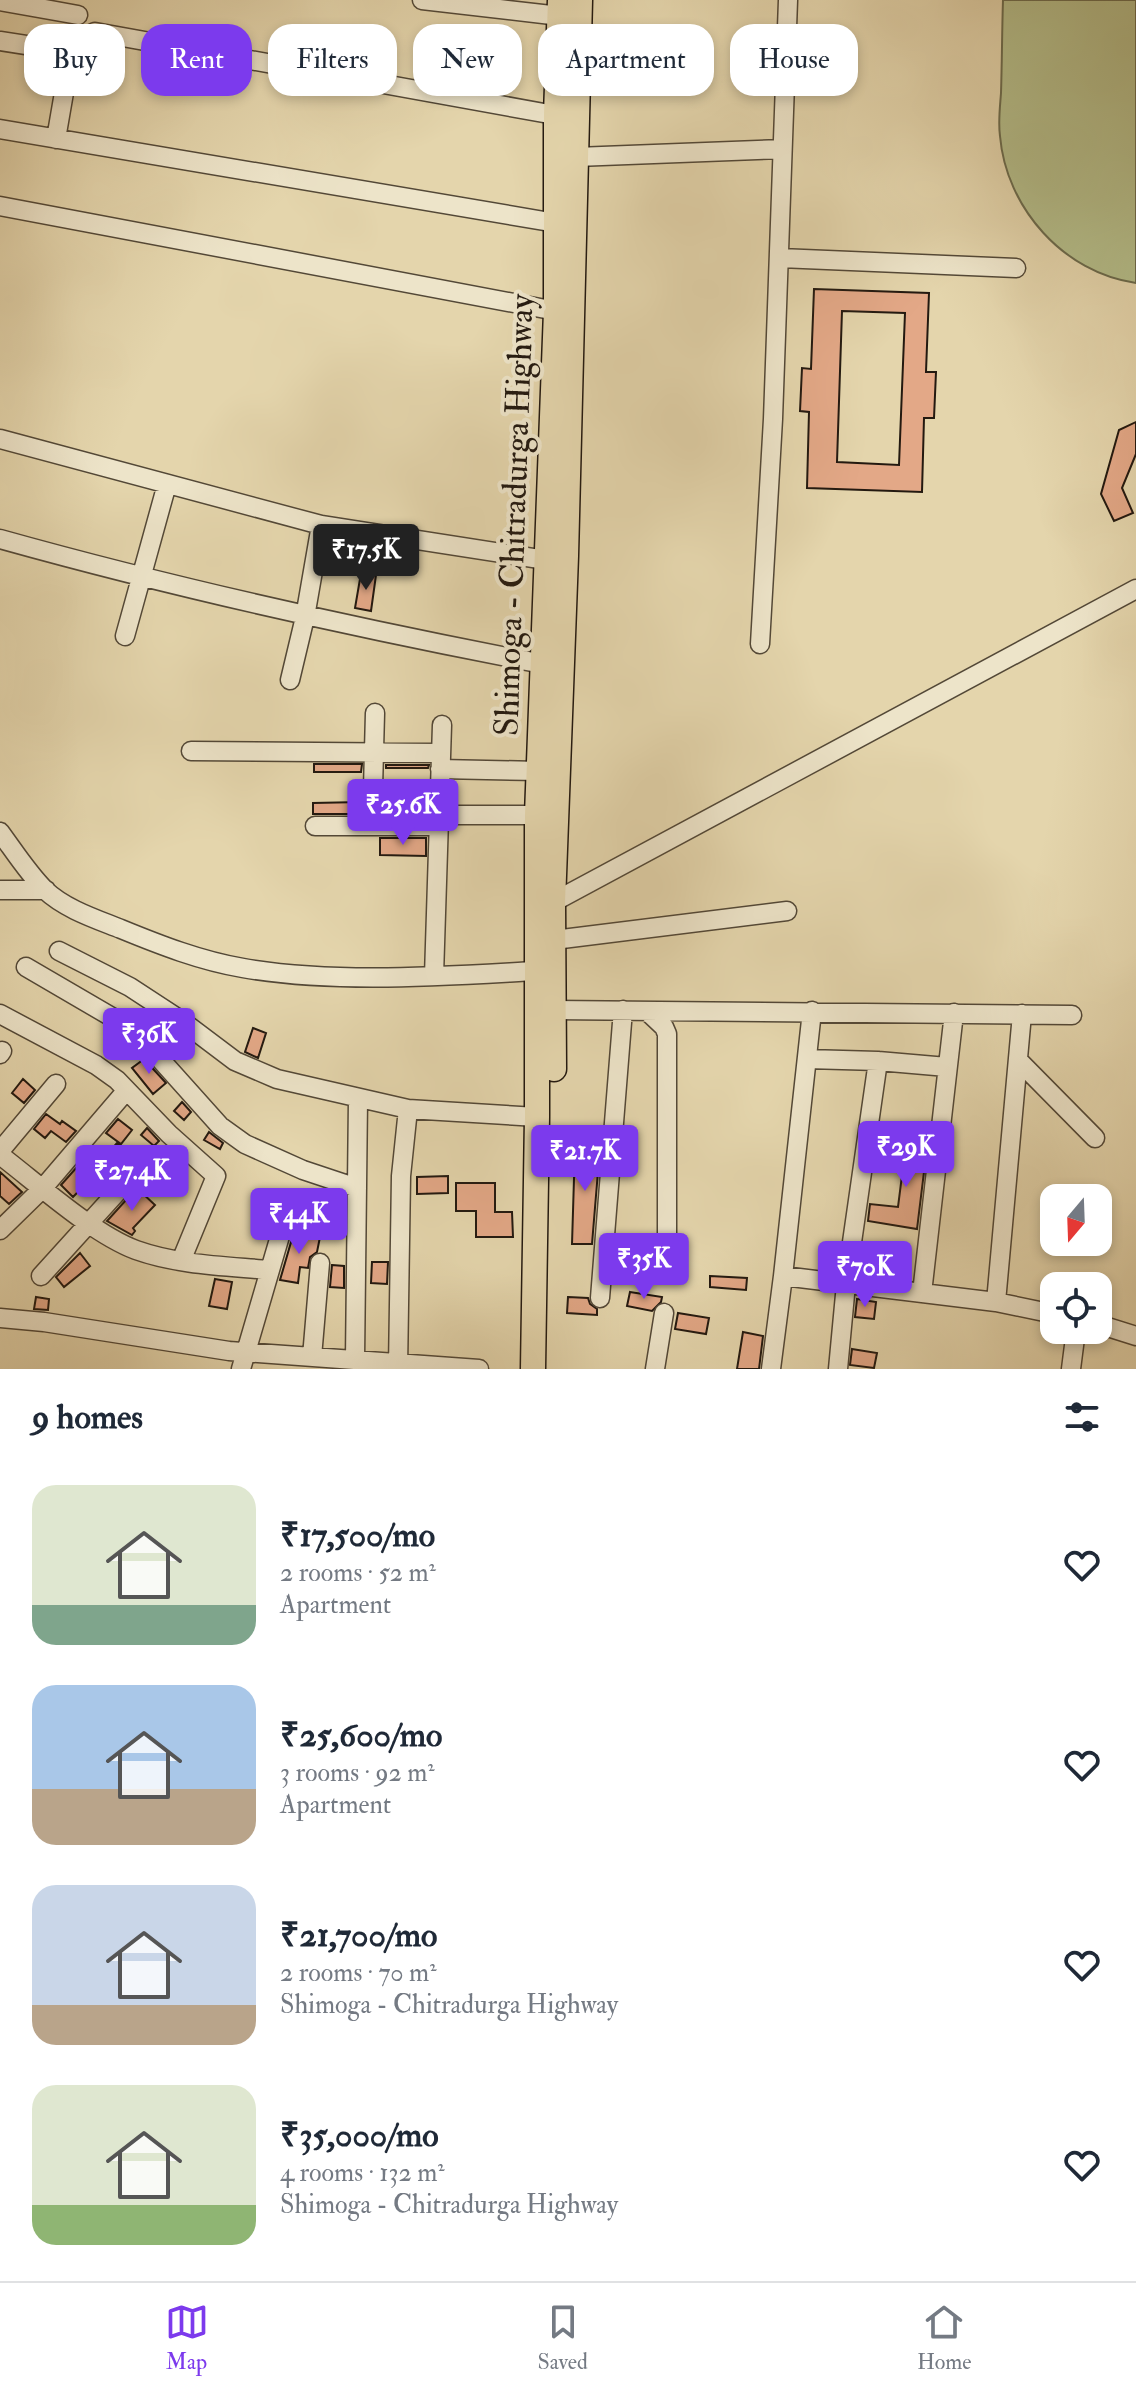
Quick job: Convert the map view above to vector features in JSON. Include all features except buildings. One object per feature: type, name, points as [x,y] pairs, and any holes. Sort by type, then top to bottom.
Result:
[{"type":"main road","name":"Shimoga - Chitradurga Highway","points":[[549,1369],[554,940],[545,907],[537,815],[556,311],[556,223],[580,0]]},
{"type":"main road","name":"Shimoga - Chitradurga Highway","points":[[533,1369],[536,971],[545,907],[566,556],[576,157],[566,117],[559,4]]},
{"type":"street","points":[[422,0],[559,4]]},
{"type":"street","points":[[760,644],[780,258],[788,0]]},
{"type":"street","points":[[0,1],[79,8]]},
{"type":"street","points":[[125,37],[566,117]]},
{"type":"street","points":[[0,41],[24,42]]},
{"type":"street","points":[[56,139],[65,96]]},
{"type":"street","points":[[0,129],[556,223]]},
{"type":"street","points":[[576,157],[782,149]]},
{"type":"street","points":[[0,206],[556,311]]},
{"type":"street","points":[[780,258],[1016,268]]},
{"type":"street","points":[[0,439],[321,525],[546,560]]},
{"type":"street","points":[[125,636],[167,484]]},
{"type":"street","points":[[290,680],[321,525]]},
{"type":"street","points":[[0,539],[142,578],[305,617],[543,664]]},
{"type":"street","points":[[545,907],[1136,589]]},
{"type":"street","points":[[372,826],[375,713]]},
{"type":"street","points":[[434,976],[442,725]]},
{"type":"street","points":[[191,751],[376,752],[539,771]]},
{"type":"street","points":[[315,826],[372,826],[537,815]]},
{"type":"street","points":[[0,832],[46,890],[63,902],[150,941],[211,961],[295,975],[434,976],[536,971]]},
{"type":"street","points":[[0,890],[46,890]]},
{"type":"street","points":[[554,940],[787,911]]},
{"type":"street","points":[[59,951],[130,987],[249,1069],[310,1088],[408,1109],[537,1117]]},
{"type":"street","points":[[26,967],[134,1030],[220,1126],[245,1144],[303,1170],[357,1188]]},
{"type":"street","points":[[554,1010],[1072,1015]]},
{"type":"street","points":[[600,1298],[623,1010]]},
{"type":"street","points":[[647,1011],[667,1034],[667,1255]]},
{"type":"street","points":[[771,1369],[812,1011]]},
{"type":"street","points":[[922,1293],[954,1013]]},
{"type":"street","points":[[0,1014],[96,1065],[117,1080],[169,1134],[216,1176],[181,1261]]},
{"type":"street","points":[[996,1302],[1022,1014]]},
{"type":"street","points":[[807,1059],[947,1067]]},
{"type":"street","points":[[1018,1060],[1095,1138]]},
{"type":"street","points":[[838,1369],[846,1284],[878,1061]]},
{"type":"street","points":[[56,1084],[0,1153],[109,1237],[132,1248],[181,1261],[269,1270]]},
{"type":"street","points":[[0,1230],[43,1188],[126,1091]]},
{"type":"street","points":[[355,1359],[358,1099]]},
{"type":"street","points":[[398,1366],[401,1176],[408,1109]]},
{"type":"street","points":[[41,1276],[147,1159]]},
{"type":"street","points":[[242,1360],[287,1212]]},
{"type":"street","points":[[305,1361],[320,1263]]},
{"type":"street","points":[[783,1276],[996,1302],[1040,1311]]},
{"type":"street","points":[[655,1369],[664,1313]]},
{"type":"street","points":[[0,1318],[242,1360],[355,1359],[398,1366],[479,1369]]},
{"type":"street","points":[[1112,1328],[1136,1336]]},
{"type":"street","points":[[1071,1369],[1074,1344]]},
{"type":"green space","points":[[1003,0],[1136,0],[1136,283],[1110,277],[1085,266],[1063,251],[1043,233],[1014,188],[999,131]]}]
